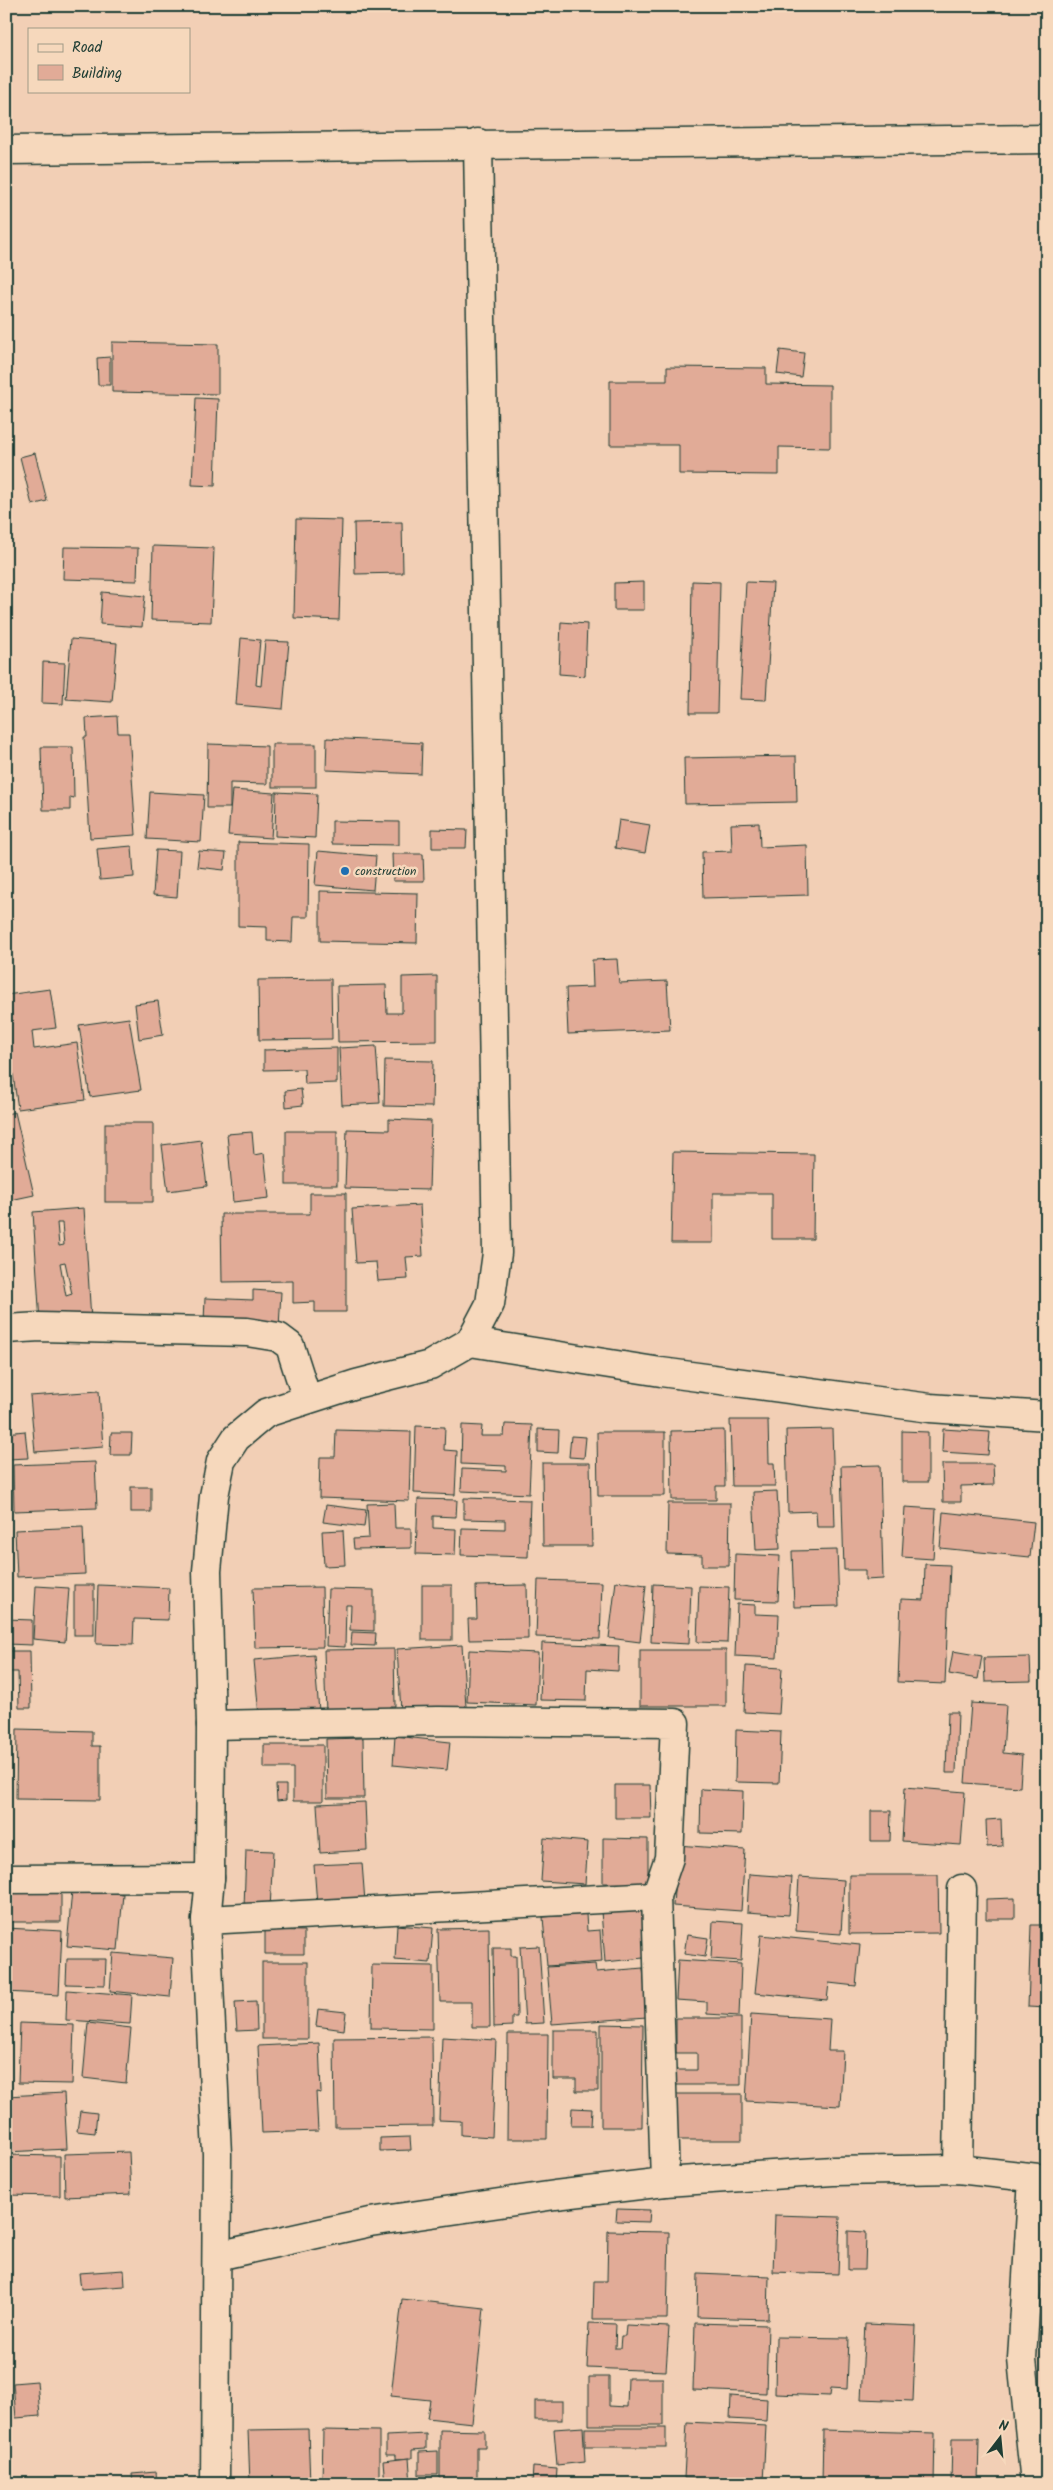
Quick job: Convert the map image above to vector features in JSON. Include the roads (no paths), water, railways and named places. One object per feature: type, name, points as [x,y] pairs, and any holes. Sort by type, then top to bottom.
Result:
[{"type":"main road","points":[[6,150],[478,143],[1047,139]]},
{"type":"main road","points":[[215,2484],[217,2154],[206,1920],[210,1878],[211,1725],[207,1571],[214,1496],[221,1461],[236,1438],[266,1413],[356,1384],[430,1365],[470,1342],[490,1304],[497,1253],[478,143]]},
{"type":"main road","points":[[6,1329],[40,1327],[247,1332],[278,1337],[290,1346],[306,1400]]},
{"type":"main road","points":[[470,1342],[662,1372],[930,1408],[1047,1416]]},
{"type":"main road","points":[[211,1725],[438,1722],[675,1723],[669,1858],[656,1896],[665,2182]]},
{"type":"main road","points":[[6,1879],[210,1878]]},
{"type":"main road","points":[[958,2169],[962,1889]]},
{"type":"main road","points":[[206,1920],[656,1896]]},
{"type":"main road","points":[[217,2256],[370,2222],[555,2195],[665,2182],[833,2171],[958,2169],[1040,2179],[1022,2359],[1034,2484]]},
{"type":"place","name":"construction","points":[[345,871]]}]
